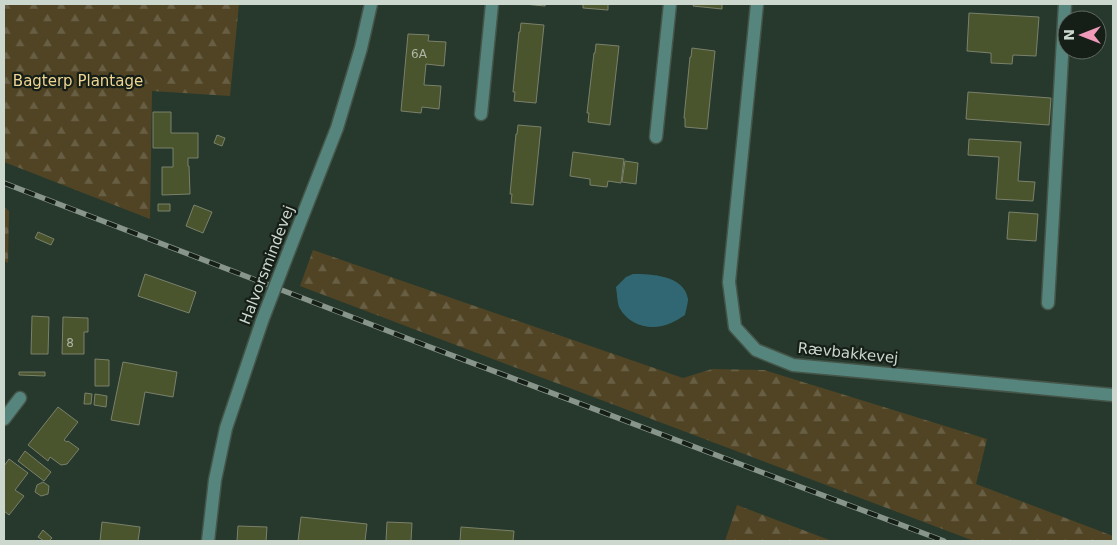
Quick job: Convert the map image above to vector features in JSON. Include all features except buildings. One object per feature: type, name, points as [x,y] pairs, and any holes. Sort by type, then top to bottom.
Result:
[{"type":"street","name":"Halvorsmindevej","points":[[208,541],[215,480],[226,428],[262,321],[337,128],[362,48],[371,4]]},
{"type":"street","points":[[481,114],[492,4]]},
{"type":"street","points":[[656,137],[670,4]]},
{"type":"street","name":"Rævbakkevej","points":[[757,4],[729,282],[736,327],[756,350],[793,365],[1113,395]]},
{"type":"street","points":[[1048,303],[1065,4]]},
{"type":"street","points":[[4,419],[20,398]]},
{"type":"green space","name":"Bagterp Plantage","points":[[4,4],[239,4],[230,96],[152,91],[150,219],[4,162]]},
{"type":"green space","points":[[4,207],[9,211],[8,263],[4,261]]},
{"type":"green space","points":[[313,250],[683,378],[712,369],[764,370],[987,439],[976,484],[1113,536],[1113,541],[974,541],[300,286]]},
{"type":"green space","points":[[737,505],[832,541],[725,541]]},
{"type":"water","points":[[633,274],[666,278],[680,285],[688,299],[685,315],[664,326],[656,327],[642,326],[629,319],[619,307],[616,287],[626,277]]},
{"type":"railway","points":[[4,183],[414,341],[944,541]]}]
